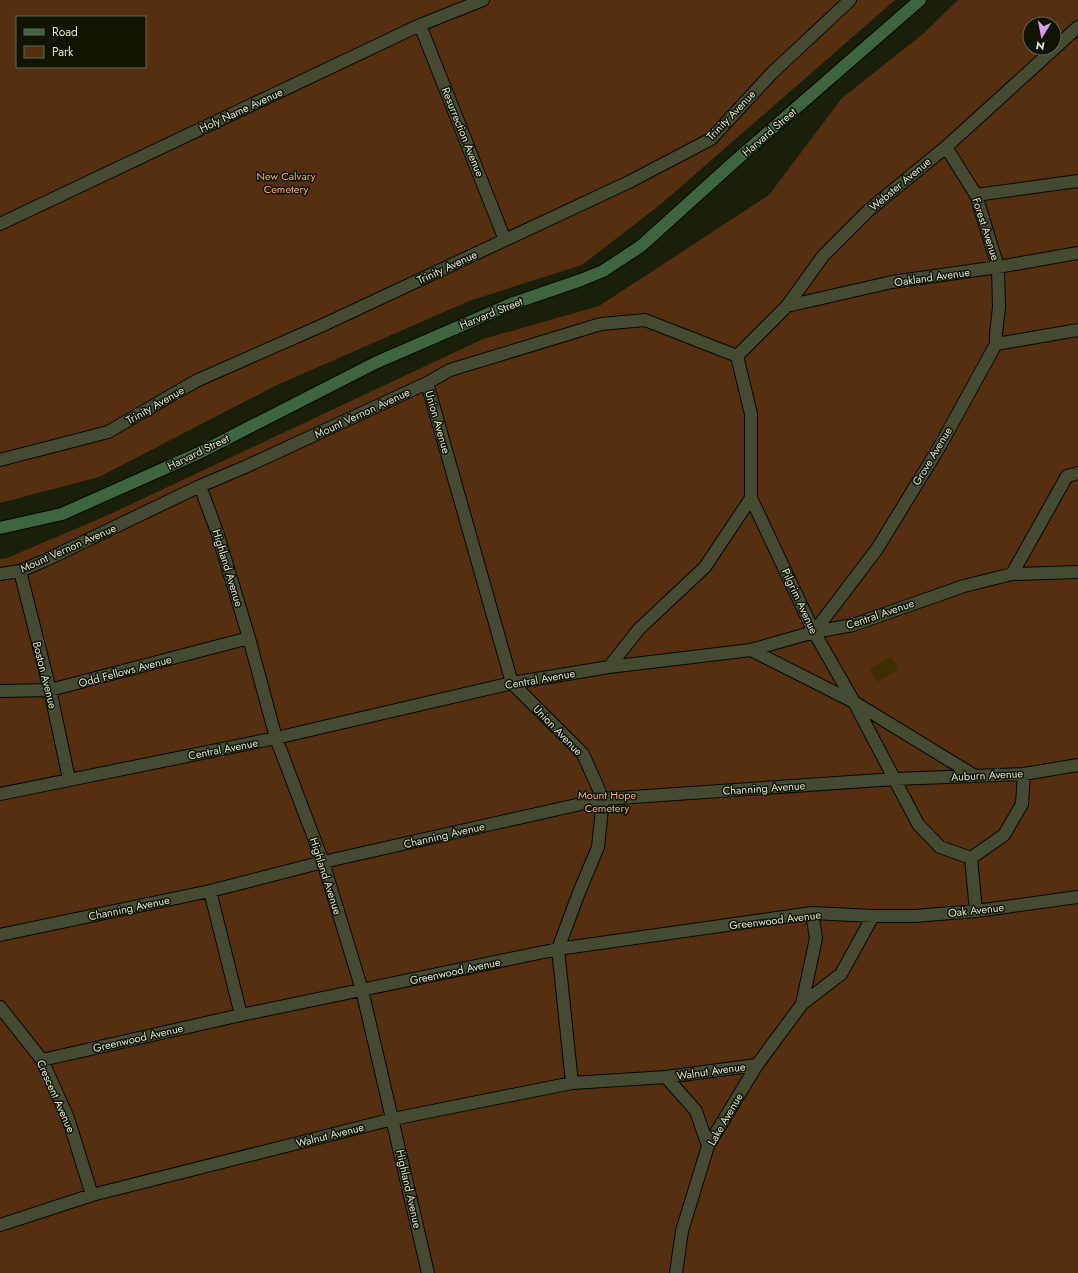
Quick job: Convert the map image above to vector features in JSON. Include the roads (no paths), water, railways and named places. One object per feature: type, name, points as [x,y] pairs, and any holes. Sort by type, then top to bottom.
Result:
[{"type":"main road","name":"Harvard Street","points":[[0,528],[62,514],[199,453],[375,363],[511,304],[603,271],[641,246],[920,0]]},
{"type":"lane","name":"Holy Name Avenue","points":[[0,224],[420,25],[482,0]]},
{"type":"lane","name":"Trinity Avenue","points":[[0,460],[108,432],[196,381],[323,325],[629,182],[711,139],[772,73],[850,0]]},
{"type":"lane","name":"Resurrection Avenue","points":[[420,25],[505,240]]},
{"type":"lane","name":"Webster Avenue","points":[[737,356],[787,306],[823,256],[869,210],[946,147],[1078,27]]},
{"type":"lane","name":"Forest Avenue","points":[[946,147],[976,195],[998,267],[999,307],[996,344]]},
{"type":"lane","points":[[976,195],[1078,181]]},
{"type":"lane","name":"Oakland Avenue","points":[[787,306],[892,282],[998,267],[1078,253]]},
{"type":"lane","name":"Mount Vernon Avenue","points":[[0,574],[20,571],[200,486],[245,467],[427,383],[450,370],[593,326],[645,320],[737,356]]},
{"type":"lane","points":[[996,344],[1078,330]]},
{"type":"lane","name":"Grove Avenue","points":[[814,632],[877,549],[940,446],[996,344]]},
{"type":"lane","name":"Pilgrim Avenue","points":[[737,356],[751,414],[752,498],[814,632],[854,702],[918,824],[940,847],[971,858]]},
{"type":"lane","name":"Union Avenue","points":[[427,383],[512,683],[582,754],[603,799]]},
{"type":"lane","points":[[1012,574],[1067,476],[1078,473]]},
{"type":"lane","name":"Highland Avenue","points":[[200,486],[217,532],[249,638],[276,738],[323,862],[362,990],[428,1273]]},
{"type":"lane","points":[[609,667],[639,629],[705,567],[752,498]]},
{"type":"lane","name":"Boston Avenue","points":[[20,571],[50,690],[69,780]]},
{"type":"lane","name":"Central Avenue","points":[[0,794],[276,738],[512,683],[609,667],[751,650],[814,632],[853,625],[964,586],[1012,574],[1078,572]]},
{"type":"lane","name":"Odd Fellows Avenue","points":[[0,691],[50,690],[249,638]]},
{"type":"lane","name":"Pilgrim Avenue","points":[[751,650],[854,702],[975,776]]},
{"type":"lane","name":"Auburn Avenue","points":[[895,778],[1024,774],[1078,765]]},
{"type":"lane","points":[[976,911],[971,858],[1004,835],[1022,804],[1024,774]]},
{"type":"lane","name":"Channing Avenue","points":[[0,935],[210,891],[323,862],[603,799],[895,778]]},
{"type":"lane","points":[[572,1083],[558,949],[598,847],[603,799]]},
{"type":"lane","points":[[210,891],[241,1015]]},
{"type":"lane","name":"Oak Avenue","points":[[873,916],[915,916],[976,911],[1078,897]]},
{"type":"lane","name":"Greenwood Avenue","points":[[42,1060],[241,1015],[558,949],[812,913],[873,916]]},
{"type":"lane","name":"Lake Avenue","points":[[802,1004],[816,938],[812,913]]},
{"type":"lane","name":"Lake Avenue","points":[[676,1273],[682,1231],[708,1146],[757,1064],[802,1004],[841,974],[873,916]]},
{"type":"lane","name":"Crescent Avenue","points":[[0,1007],[42,1060],[68,1118],[92,1194]]},
{"type":"lane","name":"Walnut Avenue","points":[[0,1225],[92,1194],[393,1119],[572,1083],[666,1077],[757,1064]]},
{"type":"lane","name":"Walnut Avenue","points":[[666,1077],[696,1112],[708,1146]]},
{"type":"park label","name":"New Calvary Cemetery","points":[[286,182]]},
{"type":"park label","name":"Mount Hope Cemetery","points":[[607,801]]}]
